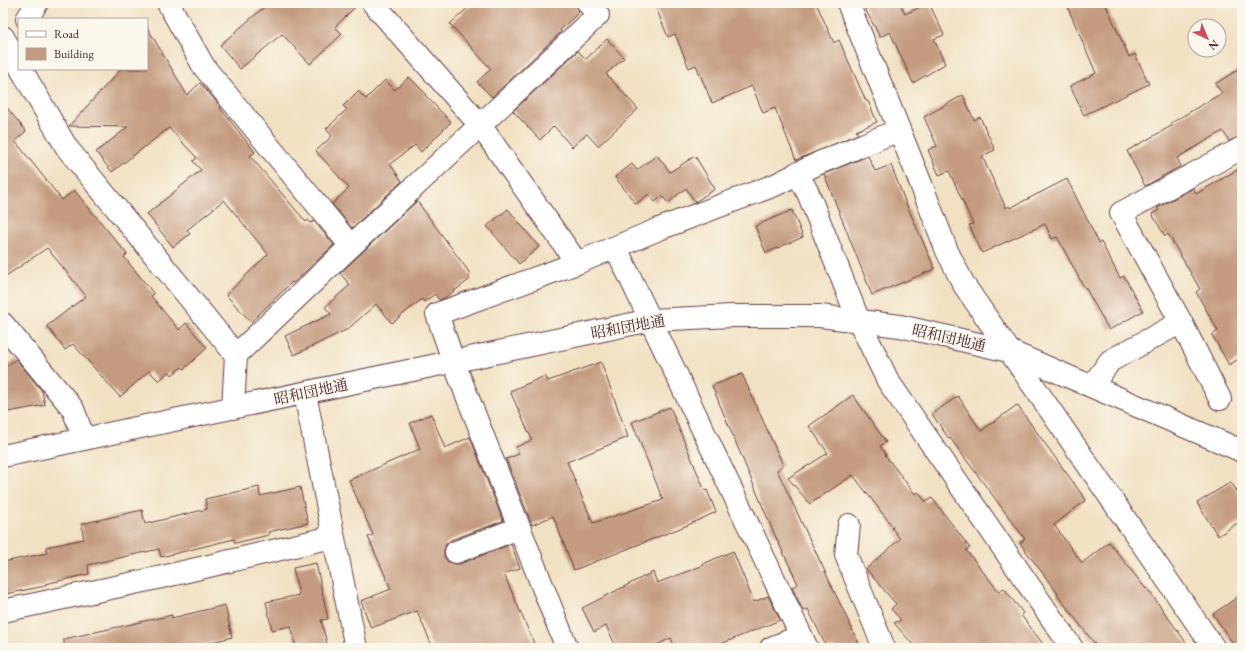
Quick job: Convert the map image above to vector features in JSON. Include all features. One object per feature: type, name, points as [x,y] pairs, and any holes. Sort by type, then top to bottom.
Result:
[{"type":"street","points":[[28,18],[37,3]]},
{"type":"street","points":[[168,3],[204,67],[351,246]]},
{"type":"street","points":[[373,3],[480,125],[577,263]]},
{"type":"street","points":[[236,355],[598,15],[588,3]]},
{"type":"street","points":[[848,3],[947,251],[964,285],[1214,648]]},
{"type":"street","points":[[22,70],[67,148],[236,355],[233,408]]},
{"type":"street","points":[[566,648],[436,314],[577,263],[659,229],[775,185],[819,163],[899,130]]},
{"type":"street","points":[[1220,399],[1181,322],[1121,213],[1242,148]]},
{"type":"street","points":[[797,173],[808,193],[859,321],[888,381],[1072,648]]},
{"type":"street","points":[[616,248],[804,642],[771,648]]},
{"type":"street","name":"昭和団地通","points":[[3,456],[454,363],[651,320],[732,316],[820,316],[900,326],[1009,352],[1242,451]]},
{"type":"street","points":[[1092,386],[1110,361],[1181,322]]},
{"type":"street","points":[[3,324],[73,409],[84,439]]},
{"type":"street","points":[[305,394],[332,537],[356,648]]},
{"type":"street","points":[[849,525],[846,555],[884,648]]},
{"type":"street","points":[[456,552],[519,528]]},
{"type":"street","points":[[3,611],[162,577],[332,537]]},
{"type":"building","points":[[269,3],[359,3],[335,27],[342,34],[310,64],[282,34],[240,69],[220,45]]},
{"type":"building","points":[[473,3],[576,3],[579,12],[560,30],[561,32],[492,97],[477,82],[491,69],[450,24]]},
{"type":"building","points":[[654,3],[816,3],[834,43],[839,40],[877,122],[856,131],[858,134],[796,160],[775,108],[763,113],[752,86],[712,103],[696,65],[689,68],[675,34],[668,37]]},
{"type":"building","points":[[862,3],[900,3],[905,14],[929,3],[944,35],[934,39],[945,64],[913,83],[890,32],[880,37]]},
{"type":"building","points":[[1080,3],[1105,3],[1129,57],[1135,54],[1149,84],[1084,115],[1070,86],[1096,73],[1068,8]]},
{"type":"building","points":[[148,29],[187,95],[200,83],[221,107],[220,108],[255,152],[250,156],[306,222],[308,220],[311,223],[314,221],[334,245],[293,283],[292,282],[251,322],[226,295],[268,254],[224,200],[187,230],[190,234],[173,247],[147,214],[201,170],[193,161],[197,158],[169,128],[112,172],[96,152],[128,127],[69,126],[120,70],[148,70]]},
{"type":"building","points":[[607,39],[624,58],[606,74],[638,109],[598,146],[587,134],[572,147],[554,126],[540,140],[513,111],[578,51],[586,59]]},
{"type":"building","points":[[1242,67],[1242,136],[1229,141],[1223,131],[1177,158],[1181,166],[1145,186],[1127,151],[1173,125],[1171,123],[1222,93],[1215,84]]},
{"type":"building","points":[[409,77],[451,122],[421,152],[415,145],[390,164],[402,181],[352,228],[332,204],[349,188],[316,151],[332,136],[326,129],[347,109],[343,106],[358,91],[366,99],[385,80],[395,90]]},
{"type":"building","points":[[963,95],[974,120],[980,117],[995,150],[982,156],[1006,208],[1009,206],[1010,208],[1067,179],[1099,243],[1101,242],[1120,278],[1124,276],[1143,311],[1109,330],[1057,237],[1052,239],[1045,224],[982,253],[969,225],[973,224],[949,171],[939,175],[928,150],[937,146],[924,117]]},
{"type":"building","points":[[3,103],[26,131],[15,141],[62,200],[74,190],[127,254],[124,257],[154,294],[151,296],[179,330],[186,323],[207,348],[184,369],[182,367],[172,375],[169,371],[159,381],[149,371],[120,397],[73,344],[65,350],[47,326],[86,296],[47,248],[3,278]]},
{"type":"building","points":[[657,155],[670,172],[695,156],[715,189],[695,202],[686,188],[668,203],[662,196],[655,202],[649,194],[636,204],[615,177],[632,164],[637,170]]},
{"type":"building","points":[[868,156],[875,171],[891,165],[935,269],[872,295],[824,174]]},
{"type":"building","points":[[1242,167],[1242,357],[1229,365],[1212,335],[1218,331],[1196,292],[1200,289],[1168,234],[1165,236],[1152,214],[1159,210],[1157,208],[1193,188],[1196,194]]},
{"type":"building","points":[[417,201],[469,272],[469,280],[446,297],[439,300],[435,294],[424,302],[422,299],[392,323],[376,304],[348,329],[294,355],[285,336],[331,314],[325,307],[350,285],[340,273]]},
{"type":"building","points":[[508,209],[539,247],[519,264],[487,226]]},
{"type":"building","points":[[792,210],[803,237],[766,253],[755,226]]},
{"type":"building","points":[[16,359],[42,391],[45,405],[3,413],[3,369]]},
{"type":"building","points":[[601,362],[628,437],[567,462],[593,523],[663,500],[632,422],[670,407],[705,491],[707,490],[716,512],[688,525],[574,570],[553,516],[532,525],[506,459],[519,454],[516,447],[532,440],[510,391],[545,376],[548,381]]},
{"type":"building","points":[[742,374],[783,465],[777,470],[861,648],[827,648],[808,609],[803,611],[792,587],[798,584],[773,531],[712,386]]},
{"type":"building","points":[[853,395],[886,442],[880,446],[885,455],[915,494],[918,492],[926,502],[932,498],[970,548],[966,550],[999,592],[1004,588],[1023,613],[1021,615],[1046,648],[916,648],[894,623],[901,620],[891,609],[896,604],[866,569],[900,539],[892,528],[893,527],[853,475],[810,504],[788,478],[828,453],[809,426]]},
{"type":"building","points":[[958,396],[981,431],[1017,405],[1086,500],[1054,525],[1082,563],[1109,542],[1146,589],[1147,588],[1190,648],[1098,648],[1057,595],[1058,594],[1020,543],[1025,539],[950,438],[949,439],[932,414]]},
{"type":"building","points":[[431,414],[445,448],[470,437],[503,521],[451,540],[446,544],[444,557],[448,562],[460,564],[511,544],[520,568],[504,574],[536,648],[433,648],[417,611],[371,628],[361,601],[391,589],[368,537],[373,535],[349,480],[420,449],[410,423]]},
{"type":"building","points":[[1231,482],[1242,499],[1242,520],[1218,536],[1197,503]]},
{"type":"building","points":[[259,487],[260,496],[300,487],[308,523],[268,532],[269,535],[235,543],[234,539],[161,557],[159,549],[88,565],[89,574],[45,584],[45,586],[5,594],[3,583],[3,562],[47,553],[46,547],[84,539],[81,524],[142,510],[145,524],[207,509],[205,499]]},
{"type":"building","points":[[733,551],[754,602],[768,596],[780,620],[711,648],[675,648],[671,638],[651,648],[617,648],[606,626],[594,632],[582,608],[653,572],[657,583],[704,565],[703,564]]},
{"type":"building","points":[[316,563],[328,619],[321,620],[328,648],[296,648],[291,626],[272,630],[266,602],[299,595],[293,568]]},
{"type":"building","points":[[1242,594],[1242,648],[1236,648],[1213,614]]},
{"type":"building","points":[[225,605],[232,637],[188,648],[64,648],[64,639],[172,615],[172,618]]}]
